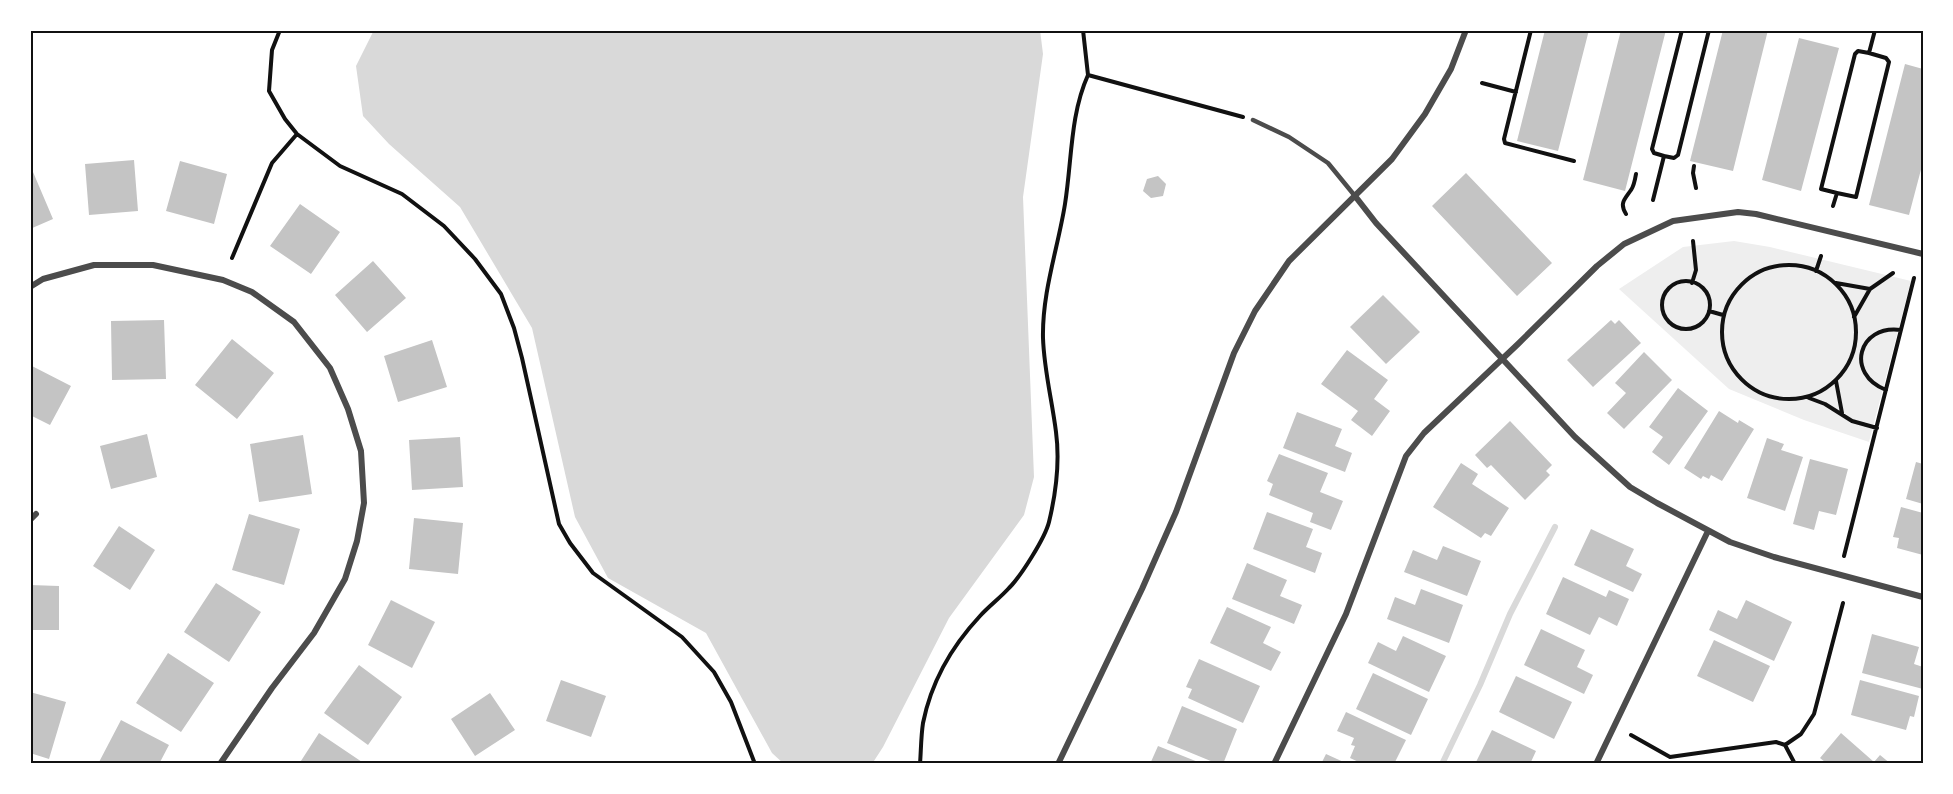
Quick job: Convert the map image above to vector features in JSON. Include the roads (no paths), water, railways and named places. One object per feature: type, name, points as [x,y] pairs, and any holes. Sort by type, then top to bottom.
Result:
[{"type":"street","points":[[1058,764],[1142,589],[1176,512],[1234,353],[1255,311],[1289,261],[1392,159],[1425,114],[1451,69],[1466,30]]},
{"type":"street","points":[[1355,196],[1376,223],[1575,437],[1630,487],[1730,542],[1774,557],[1923,597]]},
{"type":"street","points":[[1274,764],[1346,614],[1406,456],[1424,433],[1615,251],[1624,244],[1673,221],[1738,212],[1756,214],[1923,254]]},
{"type":"street","points":[[30,287],[43,279],[94,265],[153,265],[223,280],[252,292],[294,322],[330,368],[348,409],[361,451],[364,503],[357,541],[345,579],[314,633],[272,688],[220,764]]},
{"type":"street","points":[[30,520],[36,514]]},
{"type":"street","points":[[1596,764],[1708,531]]},
{"type":"lane","points":[[1253,120],[1289,137],[1328,163],[1355,196]]},
{"type":"waterway","points":[[1442,764],[1480,685],[1510,614],[1555,527]]}]
